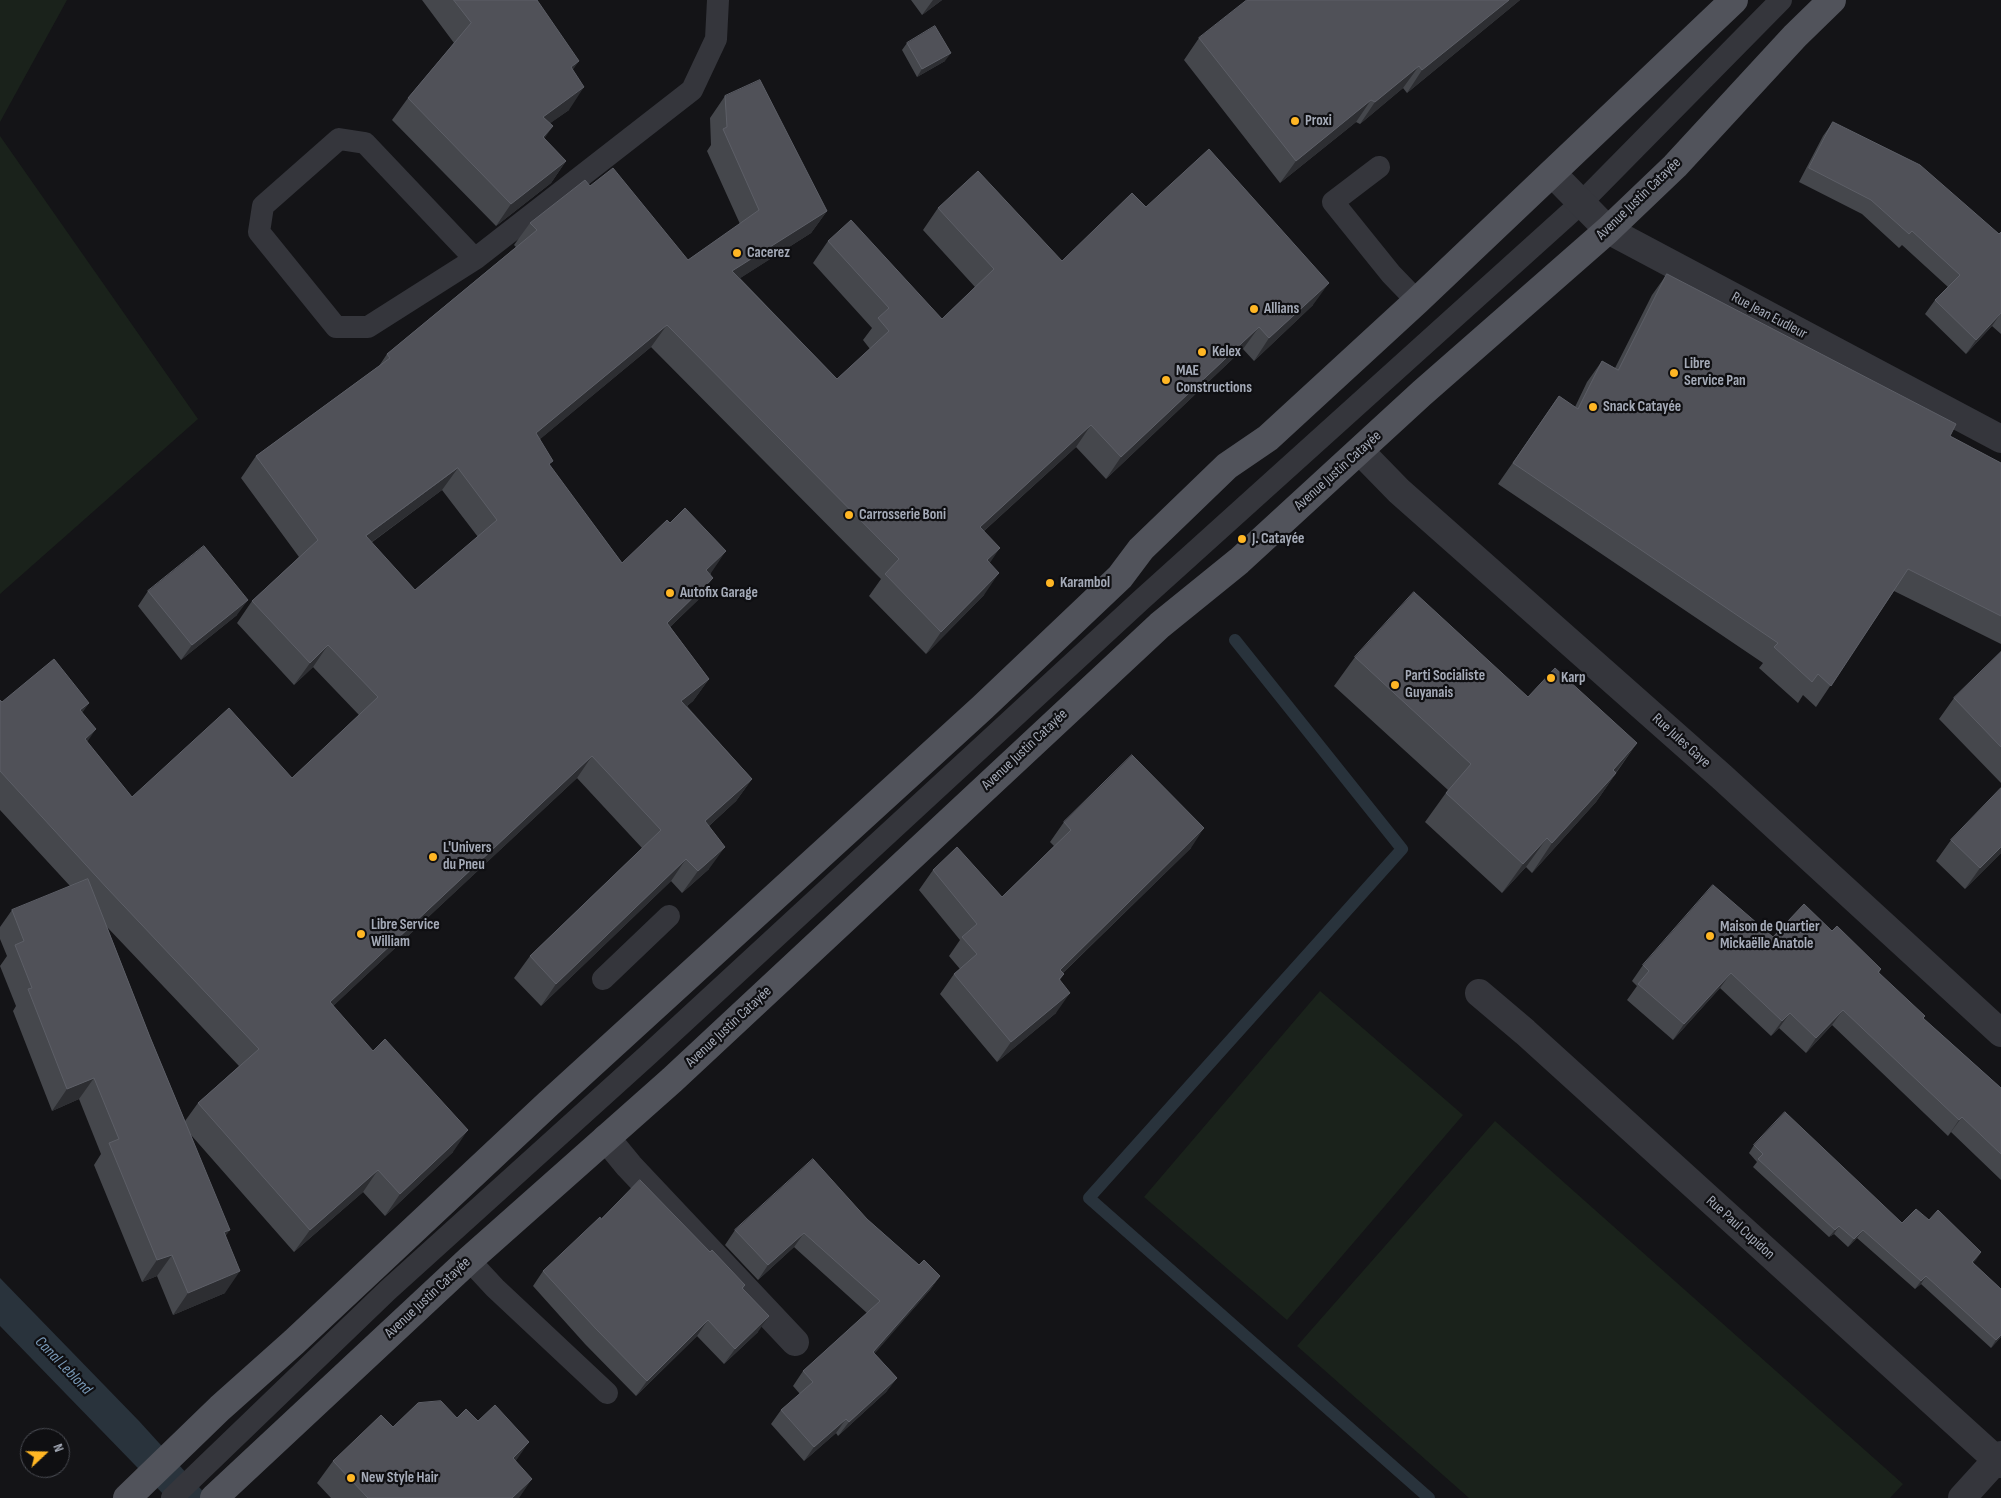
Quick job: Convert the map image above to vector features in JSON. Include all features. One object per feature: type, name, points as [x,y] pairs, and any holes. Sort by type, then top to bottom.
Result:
[{"type":"main road","points":[[127,1498],[606,1050],[990,700],[1120,577],[1141,549],[1227,466],[1268,438],[1417,301],[1734,0]]},
{"type":"main road","name":"Avenue Justin Catayée","points":[[214,1498],[469,1260],[687,1066],[1160,626],[1239,561],[1429,387],[1608,230],[1675,166],[1795,36],[1832,0]]},
{"type":"street","name":"Rue Jean Eudleur","points":[[1552,173],[1580,204],[1608,230],[2001,439]]},
{"type":"street","name":"Rue Jules Gaye","points":[[1360,451],[1399,491],[1722,776],[2001,1033]]},
{"type":"street","name":"Rue Paul Cupidon","points":[[1479,993],[1533,1039],[1999,1460]]},
{"type":"street","points":[[606,1138],[629,1166],[795,1342]]},
{"type":"street","points":[[1962,1498],[1999,1460]]},
{"type":"lane","points":[[475,259],[365,143],[339,139],[263,206],[259,232],[336,327],[368,327],[475,259],[692,90],[716,39],[718,0]]},
{"type":"lane","points":[[172,1498],[388,1290],[664,1040],[1140,601],[1580,204],[1781,0]]},
{"type":"lane","points":[[1379,167],[1334,202],[1391,274],[1417,301]]},
{"type":"lane","points":[[603,979],[669,916]]},
{"type":"lane","points":[[469,1260],[495,1288],[607,1393]]},
{"type":"shaded area","points":[[0,0],[67,0],[0,122]]},
{"type":"shaded area","points":[[0,136],[198,419],[0,594]]},
{"type":"shaded area","points":[[1320,991],[1463,1115],[1287,1320],[1144,1197]]},
{"type":"shaded area","points":[[1495,1121],[1903,1484],[1890,1498],[1469,1498],[1297,1346]]},
{"type":"water","name":"Canal Leblond","points":[[0,1278],[139,1421],[209,1498],[167,1498],[0,1326]]},
{"type":"building","points":[[454,0],[537,0],[579,61],[571,67],[584,87],[543,117],[553,126],[543,137],[566,161],[511,204],[408,98],[471,23]]},
{"type":"building","points":[[1247,0],[1509,0],[1422,70],[1419,66],[1375,102],[1371,100],[1296,161],[1199,38]]},
{"type":"building","points":[[935,26],[951,53],[922,69],[907,43]]},
{"type":"building","points":[[760,80],[827,211],[732,271],[837,379],[889,331],[878,318],[889,308],[828,241],[851,220],[942,319],[994,269],[938,208],[978,171],[1062,261],[1132,193],[1146,207],[1209,149],[1329,283],[1269,338],[1259,327],[1121,457],[1091,425],[980,527],[1000,548],[987,560],[999,573],[941,632],[885,574],[899,559],[667,325],[536,433],[553,461],[549,464],[622,563],[667,520],[670,523],[685,508],[726,551],[706,570],[713,578],[667,623],[709,679],[681,701],[752,779],[705,821],[725,847],[698,871],[686,859],[556,984],[530,956],[661,830],[592,756],[330,1002],[373,1051],[385,1039],[468,1130],[400,1194],[378,1170],[310,1230],[198,1103],[259,1049],[0,771],[0,700],[2,702],[54,659],[89,703],[80,710],[96,729],[85,739],[132,797],[229,708],[292,778],[378,697],[328,645],[310,663],[252,601],[318,540],[256,456],[390,358],[387,354],[537,230],[530,223],[585,180],[590,186],[613,168],[688,260],[759,210],[723,129],[727,127],[725,96]],"holes":[[[458,468],[497,520],[415,590],[366,536]]]},
{"type":"building","points":[[1833,122],[1920,165],[1999,234],[2001,232],[2001,313],[1976,340],[1935,300],[1960,275],[1912,231],[1909,234],[1871,200],[1809,168]]},
{"type":"building","points":[[1667,274],[1956,424],[1950,436],[2001,463],[2001,616],[1908,569],[1831,686],[1818,674],[1812,682],[1774,647],[1778,643],[1513,463],[1559,396],[1578,409],[1602,361],[1618,370]]},
{"type":"building","points":[[204,546],[248,600],[192,645],[148,591]]},
{"type":"building","points":[[1414,592],[1528,697],[1555,668],[1637,743],[1613,770],[1616,773],[1552,843],[1547,838],[1523,864],[1446,793],[1471,764],[1355,657]]},
{"type":"building","points":[[2001,652],[2001,747],[1954,698]]},
{"type":"building","points":[[1132,755],[1204,828],[1060,970],[1064,974],[1059,979],[1070,993],[1011,1042],[954,974],[977,954],[962,937],[977,924],[933,870],[957,847],[1002,897],[1071,830],[1064,822]]},
{"type":"building","points":[[2001,788],[2001,847],[1980,868],[1951,840]]},
{"type":"building","points":[[88,879],[150,1037],[230,1230],[224,1232],[240,1271],[188,1293],[172,1255],[157,1260],[109,1143],[119,1139],[94,1078],[67,1089],[28,989],[32,988],[15,945],[24,941],[12,910]]},
{"type":"building","points":[[1713,885],[1773,937],[1804,904],[1832,931],[1837,926],[1881,969],[1878,972],[1925,1016],[1923,1018],[2001,1088],[2001,1154],[1962,1117],[1959,1120],[1843,1010],[1816,1038],[1790,1013],[1782,1021],[1731,973],[1684,1024],[1638,984],[1649,971],[1643,965]]},
{"type":"building","points":[[1785,1112],[1902,1223],[1916,1209],[1929,1220],[1938,1210],[1981,1252],[1972,1262],[2001,1289],[2001,1335],[1996,1340],[1926,1276],[1921,1281],[1863,1230],[1854,1239],[1839,1226],[1835,1230],[1758,1159],[1763,1154],[1754,1145]]},
{"type":"building","points":[[813,1159],[867,1219],[919,1265],[924,1260],[940,1276],[873,1352],[897,1378],[849,1422],[846,1419],[814,1447],[781,1410],[813,1382],[803,1371],[880,1301],[804,1233],[768,1265],[735,1230]]},
{"type":"building","points":[[640,1180],[710,1252],[712,1250],[745,1285],[742,1288],[769,1316],[735,1349],[708,1320],[647,1381],[543,1271],[600,1217],[601,1219]]},
{"type":"building","points":[[441,1401],[457,1418],[466,1409],[478,1421],[495,1405],[529,1442],[513,1458],[532,1479],[512,1498],[368,1498],[333,1461],[381,1415],[393,1427],[418,1403]]},
{"type":"waterway","points":[[1235,640],[1402,849],[1089,1198],[1429,1498]]},
{"type":"place","name":"Proxi","points":[[1295,121]]},
{"type":"place","name":"Cacerez","points":[[737,253]]},
{"type":"place","name":"Allians","points":[[1254,309]]},
{"type":"place","name":"Kelex","points":[[1202,352]]},
{"type":"place","name":"Libre Service Pan","points":[[1674,373]]},
{"type":"place","name":"MAE Constructions","points":[[1166,380]]},
{"type":"place","name":"Snack Catayée","points":[[1593,407]]},
{"type":"place","name":"Carrosserie Boni","points":[[849,515]]},
{"type":"place","name":"J. Catayée","points":[[1242,539]]},
{"type":"place","name":"Karambol","points":[[1050,583]]},
{"type":"place","name":"Autofix Garage","points":[[670,593]]},
{"type":"place","name":"Karp","points":[[1551,678]]},
{"type":"place","name":"Parti Socialiste Guyanais","points":[[1395,685]]},
{"type":"place","name":"L'Univers du Pneu","points":[[433,857]]},
{"type":"place","name":"Libre Service William","points":[[361,934]]},
{"type":"place","name":"Maison de Quartier Mickaëlle Anatole","points":[[1710,936]]},
{"type":"place","name":"New Style Hair","points":[[351,1478]]}]
